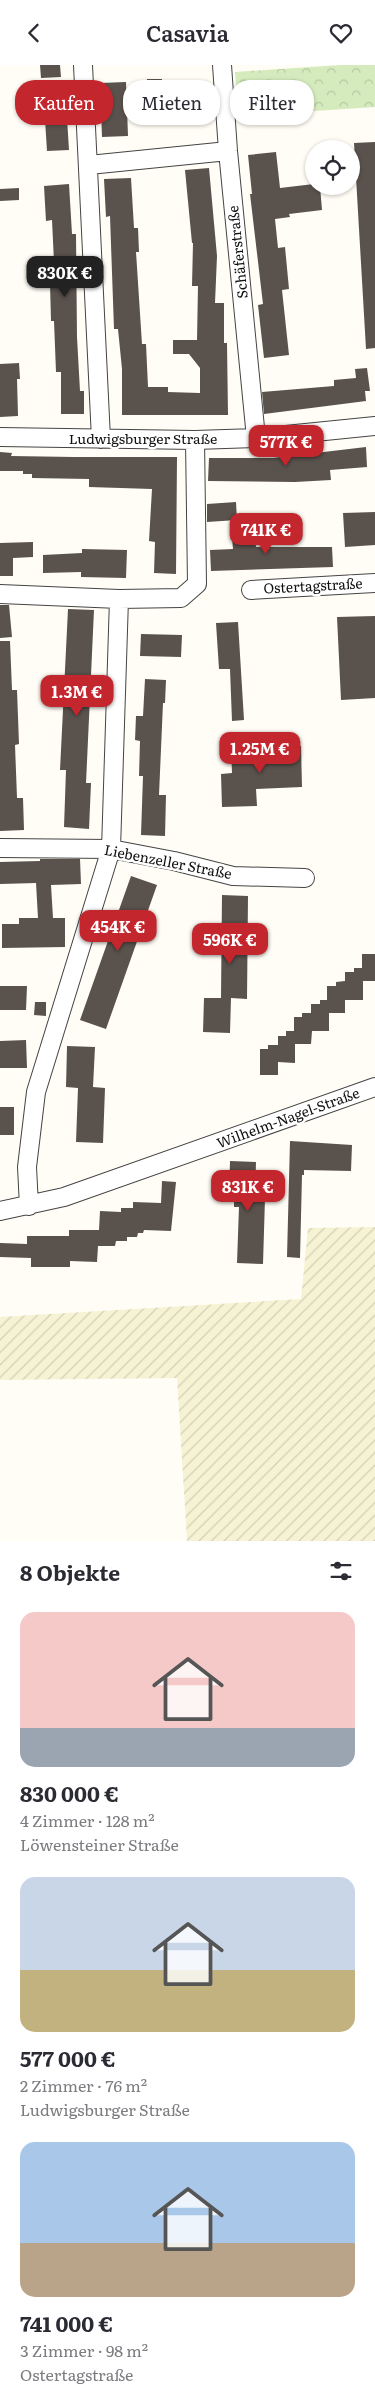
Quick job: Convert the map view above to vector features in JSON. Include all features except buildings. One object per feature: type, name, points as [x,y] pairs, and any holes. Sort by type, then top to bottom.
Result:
[{"type":"street","points":[[83,65],[101,439]]},
{"type":"street","name":"Schäferstraße","points":[[222,65],[228,151],[256,438]]},
{"type":"street","points":[[89,165],[228,151]]},
{"type":"street","name":"Ludwigsburger Straße","points":[[0,437],[195,440],[256,438],[375,426]]},
{"type":"street","points":[[0,594],[120,599],[181,598],[197,585],[195,440]]},
{"type":"street","name":"Ostertagstraße","points":[[250,589],[375,583]]},
{"type":"street","points":[[29,1206],[27,1167],[36,1092],[111,849],[120,599]]},
{"type":"street","name":"Liebenzeller Straße","points":[[0,848],[111,849],[174,861],[233,876],[305,879]]},
{"type":"street","name":"Wilhelm-Nagel-Straße","points":[[0,1211],[29,1206],[73,1194],[375,1087]]},
{"type":"shaded area","points":[[375,1227],[375,1541],[187,1541],[177,1378],[0,1380],[0,1317],[301,1299],[308,1228]]},
{"type":"green space","points":[[341,65],[375,65],[375,107],[314,111],[314,80],[236,80],[235,72]]}]
